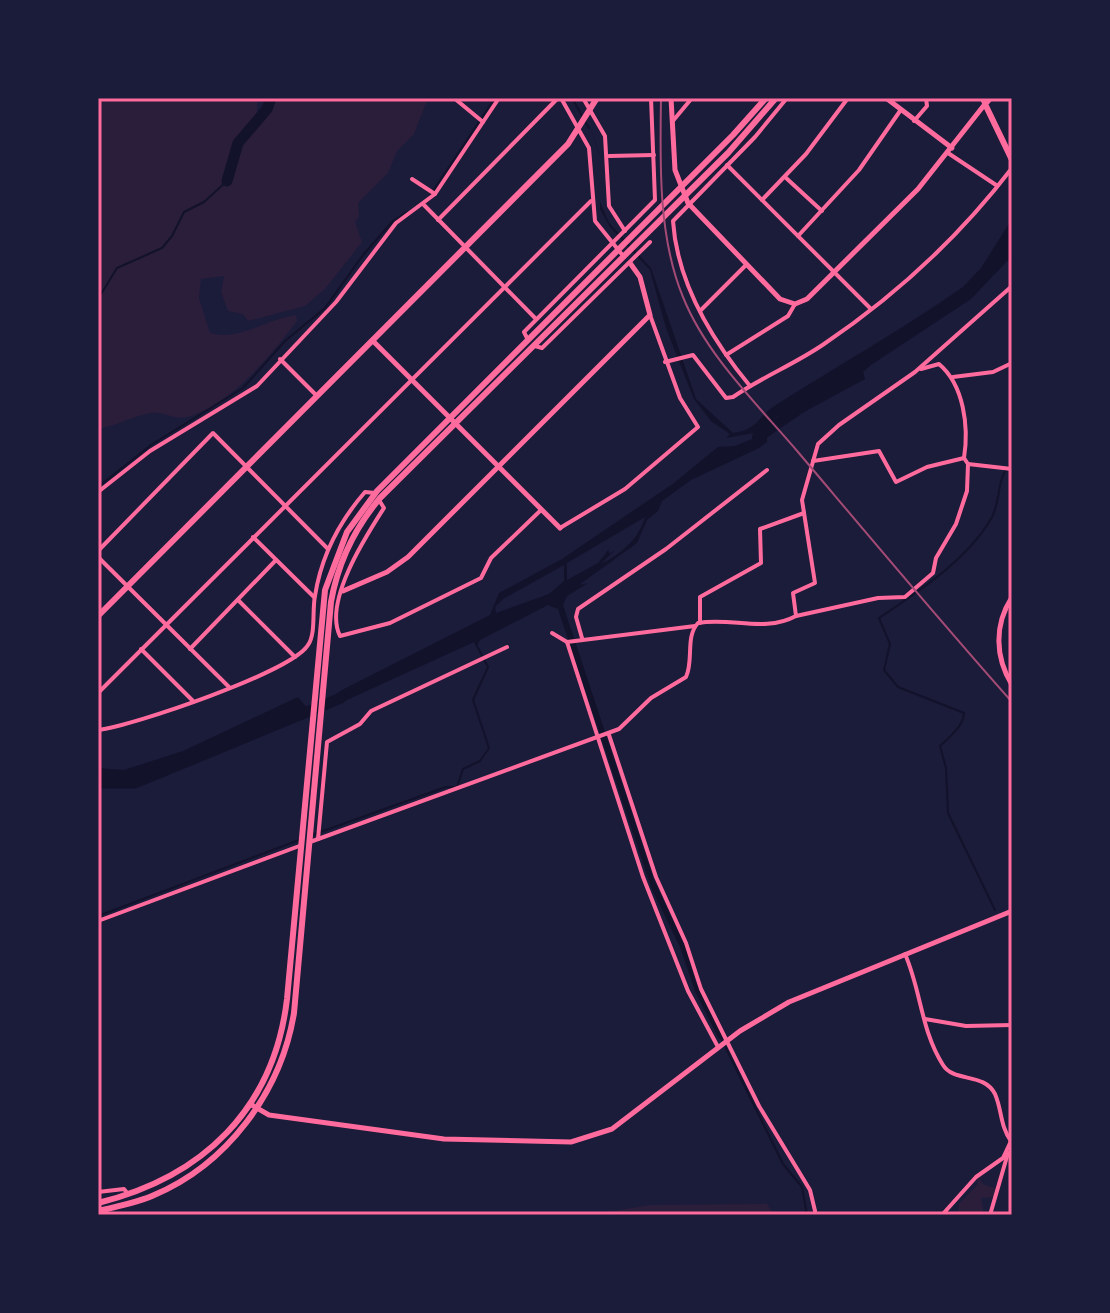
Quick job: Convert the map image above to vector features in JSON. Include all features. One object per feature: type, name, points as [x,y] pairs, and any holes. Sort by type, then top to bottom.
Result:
[{"type":"main road","points":[[98,616],[466,248],[583,124],[597,98]]},
{"type":"main road","points":[[602,272],[766,98]]},
{"type":"main road","points":[[305,839],[325,590],[337,554],[358,514],[748,132],[776,98]]},
{"type":"main road","points":[[986,100],[1012,160]]},
{"type":"main road","points":[[98,1211],[149,1197],[186,1178],[222,1149],[254,1106],[270,1068],[283,1023],[333,590],[351,539],[377,497]]},
{"type":"main road","points":[[98,1203],[129,1196],[156,1185],[200,1158],[254,1106]]},
{"type":"street","points":[[454,98],[483,122]]},
{"type":"street","points":[[98,492],[150,451],[251,391],[336,302],[396,223],[435,194],[499,98]]},
{"type":"street","points":[[373,341],[560,528],[625,489],[698,427],[680,398],[665,362],[642,281],[597,225],[591,201],[590,152],[583,124],[560,98],[438,220]]},
{"type":"street","points":[[583,98],[605,136],[609,156],[609,206],[625,231]]},
{"type":"street","points":[[650,242],[542,348],[531,342],[524,333],[655,200],[651,98]]},
{"type":"street","points":[[671,98],[675,170],[688,203],[780,299],[795,304]]},
{"type":"street","points":[[672,122],[692,98]]},
{"type":"street","points":[[751,387],[726,355],[700,311],[685,273],[673,226],[675,216],[727,165],[787,98]]},
{"type":"street","points":[[762,200],[785,177],[848,98]]},
{"type":"street","points":[[886,98],[996,185]]},
{"type":"street","points":[[914,121],[927,106],[926,98]]},
{"type":"street","points":[[726,355],[788,316],[795,304],[807,299],[834,273],[918,189],[986,100]]},
{"type":"street","points":[[798,236],[859,170],[900,111]]},
{"type":"street","points":[[609,156],[654,155]]},
{"type":"street","points":[[727,165],[871,309]]},
{"type":"street","points":[[665,362],[695,356],[719,391],[729,398],[751,387],[814,351],[871,309],[951,240],[1012,168]]},
{"type":"street","points":[[785,177],[822,211]]},
{"type":"street","points":[[412,179],[435,194]]},
{"type":"street","points":[[98,693],[410,378],[591,201]]},
{"type":"street","points":[[423,204],[537,319]]},
{"type":"street","points":[[700,311],[746,265]]},
{"type":"street","points":[[796,616],[793,593],[812,585],[815,580],[803,494],[818,444],[839,425],[915,372],[1012,286]]},
{"type":"street","points":[[343,591],[387,572],[408,557],[650,315]]},
{"type":"street","points":[[280,359],[317,396]]},
{"type":"street","points":[[953,377],[993,372],[1012,363]]},
{"type":"street","points":[[567,642],[698,624],[739,621],[767,626],[796,616],[878,598],[901,599],[923,583],[933,573],[936,558],[958,521],[967,491],[968,464],[964,458],[962,407],[953,377],[939,364],[915,372]]},
{"type":"street","points":[[229,687],[98,554],[213,433],[328,549]]},
{"type":"street","points":[[813,461],[879,451],[896,482],[927,467],[964,458]]},
{"type":"street","points":[[968,464],[1012,469]]},
{"type":"street","points":[[582,638],[575,614],[582,606],[657,556],[767,470]]},
{"type":"street","points":[[98,730],[147,718],[193,701],[295,657],[310,641],[314,597],[328,549],[351,509],[366,491],[377,497],[384,508],[361,542],[343,591],[337,628],[340,636],[390,623],[481,578],[491,558],[541,510]]},
{"type":"street","points":[[98,921],[305,839],[318,839],[624,726],[651,698],[686,677],[698,624],[700,597],[761,563],[760,529],[804,513]]},
{"type":"street","points":[[253,537],[314,597]]},
{"type":"street","points":[[190,649],[276,560]]},
{"type":"street","points":[[1012,597],[1003,615],[998,643],[1001,662],[1012,685]]},
{"type":"street","points":[[238,600],[295,657]]},
{"type":"street","points":[[552,633],[567,642],[643,877],[688,991],[719,1047]]},
{"type":"street","points":[[318,839],[327,742],[360,724],[371,711],[507,647]]},
{"type":"street","points":[[141,649],[193,701]]},
{"type":"street","points":[[609,734],[656,877],[686,943],[701,989],[771,1129],[808,1185],[816,1215]]},
{"type":"street","points":[[254,1106],[269,1115],[434,1138],[581,1141],[620,1124],[727,1040],[789,1002],[1012,911]]},
{"type":"street","points":[[905,954],[931,1042],[947,1070],[983,1082],[994,1093],[1003,1129],[1011,1142],[990,1215]]},
{"type":"street","points":[[925,1019],[966,1026],[1012,1025]]},
{"type":"street","points":[[942,1215],[976,1177],[1003,1158],[1011,1142]]},
{"type":"street","points":[[98,1192],[124,1189],[129,1196]]},
{"type":"shaded area","points":[[98,98],[257,98],[257,115],[271,98],[428,98],[414,134],[397,151],[388,173],[358,203],[359,216],[355,222],[362,242],[325,289],[305,306],[248,321],[243,314],[228,311],[221,292],[224,276],[201,279],[199,298],[210,333],[242,332],[296,315],[297,321],[249,377],[219,402],[187,417],[151,413],[98,429]]},
{"type":"shaded area","points":[[600,202],[609,223],[651,268],[696,399],[733,433],[752,426],[773,407],[963,287],[981,268],[1012,219],[1012,256],[971,299],[871,365],[863,372],[865,379],[804,412],[777,416],[767,426],[767,442],[759,448],[691,480],[662,501],[658,511],[647,520],[637,543],[579,585],[588,583],[567,596],[563,605],[654,880],[685,946],[696,983],[724,1037],[719,1039],[651,887],[558,609],[548,605],[480,640],[477,646],[474,642],[327,709],[328,699],[342,690],[490,615],[499,593],[562,559],[674,483],[718,447],[735,446],[752,439],[753,433],[726,438],[730,434],[711,421],[694,399],[666,328],[650,270],[610,227],[600,209]],"holes":[[[645,517],[634,539],[622,551],[601,564],[615,550],[609,554],[609,549],[598,563],[567,580],[567,563]],[[564,565],[564,581],[549,594],[496,613],[495,607],[503,599]]]},
{"type":"shaded area","points":[[298,697],[307,708],[306,714],[247,733],[122,785],[98,782],[98,768],[124,770],[183,751]]},
{"type":"shaded area","points":[[978,1177],[983,1184],[995,1188],[994,1197],[981,1198],[984,1215],[958,1215],[959,1204],[977,1185]]},
{"type":"shaded area","points":[[767,1204],[774,1215],[588,1215],[650,1205]]},
{"type":"waterway","points":[[227,181],[238,143],[267,109],[271,98]]},
{"type":"waterway","points":[[429,197],[495,98]]},
{"type":"waterway","points":[[572,98],[589,128]]},
{"type":"waterway","points":[[98,299],[117,268],[162,248],[184,212],[204,202],[227,181]]},
{"type":"waterway","points":[[98,487],[151,445],[243,388],[285,341],[325,308],[363,255],[393,221],[407,212]]},
{"type":"waterway","points":[[758,437],[803,406]]},
{"type":"waterway","points":[[995,910],[948,813],[946,768],[940,746],[959,727],[964,713],[898,687],[884,670],[890,644],[879,618],[941,574],[969,548],[991,519],[1003,475],[1012,463]]},
{"type":"waterway","points":[[312,835],[446,787],[457,787],[463,769],[480,761],[489,748],[473,700],[488,667],[476,644]]},
{"type":"waterway","points":[[98,783],[135,783],[341,698]]},
{"type":"waterway","points":[[98,916],[299,840]]},
{"type":"waterway","points":[[721,1038],[783,1164],[802,1187],[807,1215]]},
{"type":"railway","points":[[661,98],[662,199],[669,250],[683,297],[705,339],[734,379],[1012,702]]}]
